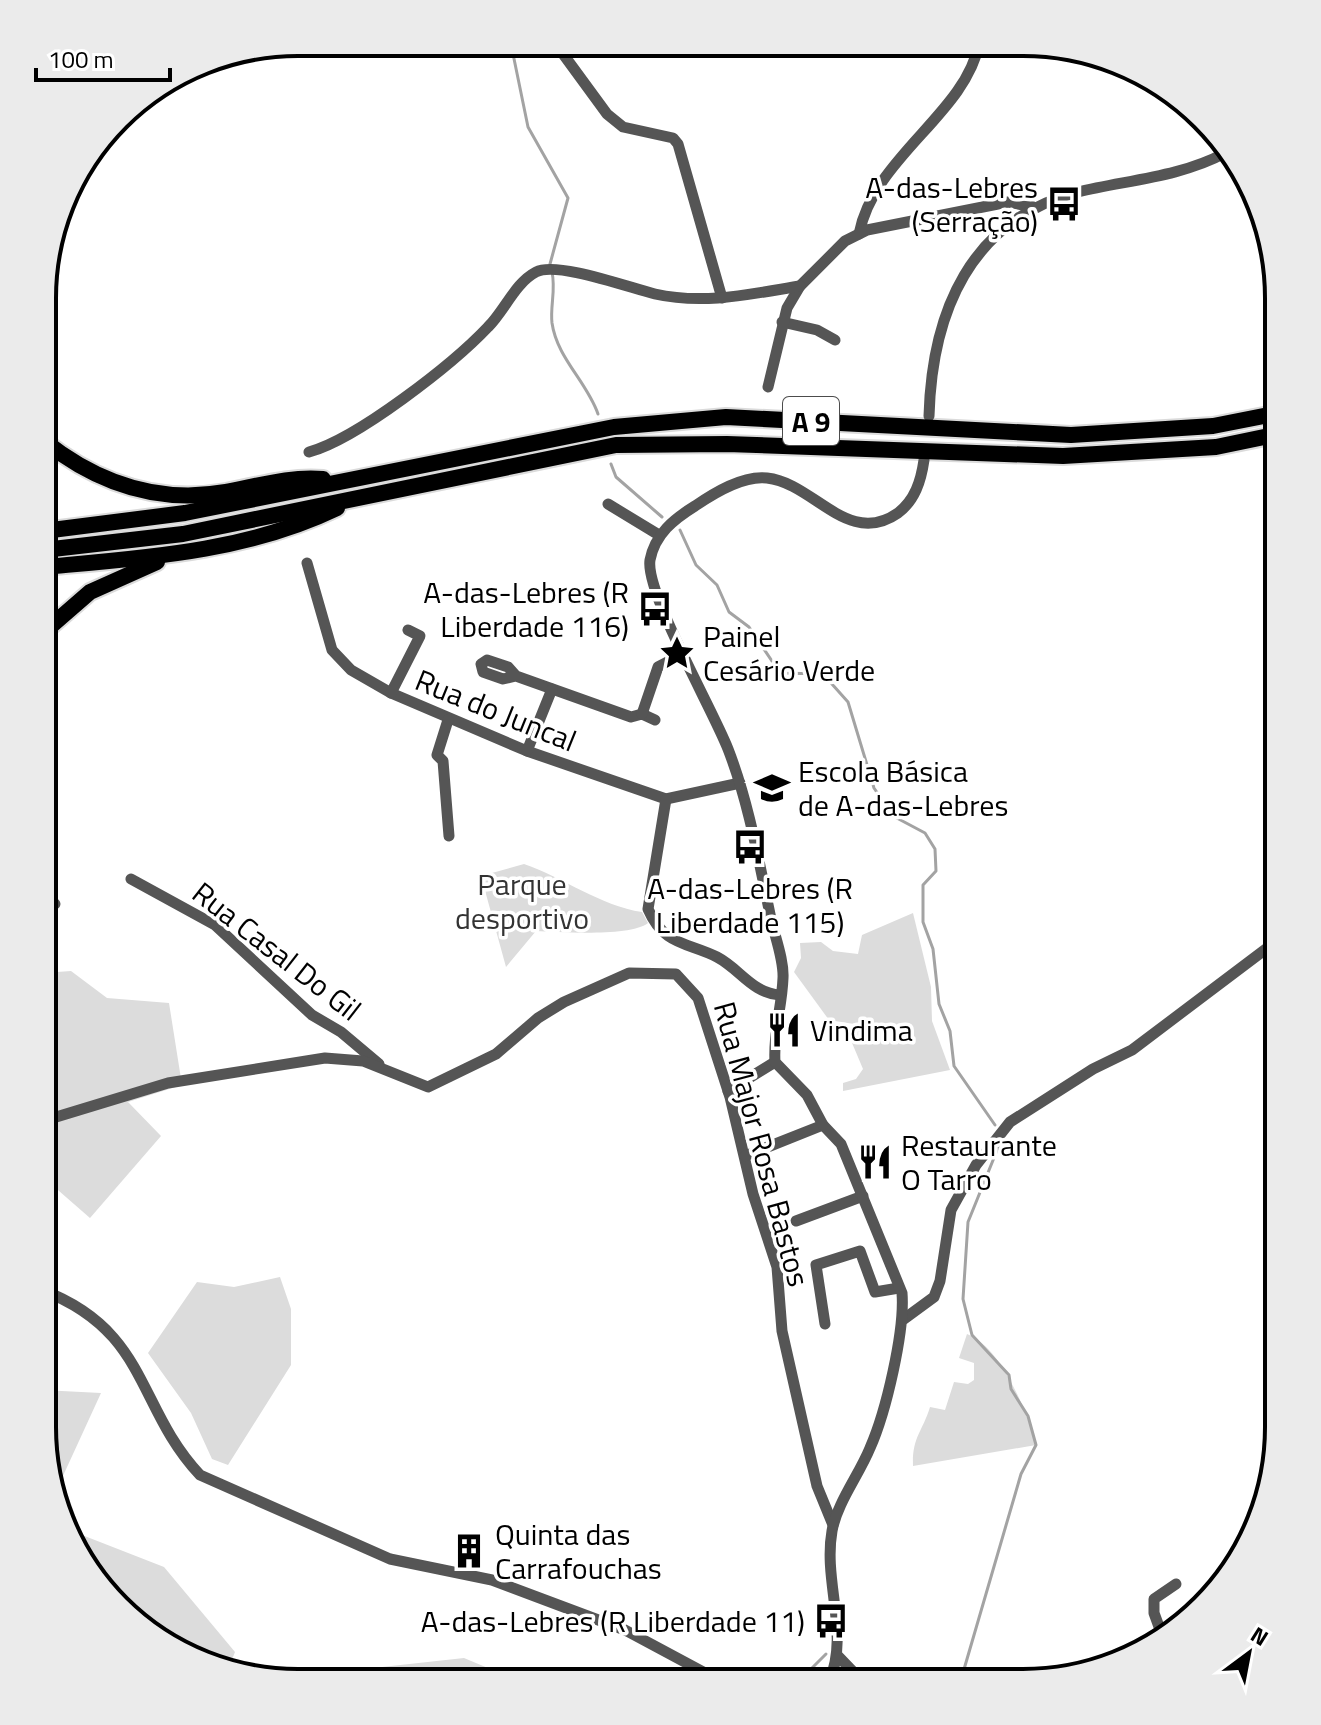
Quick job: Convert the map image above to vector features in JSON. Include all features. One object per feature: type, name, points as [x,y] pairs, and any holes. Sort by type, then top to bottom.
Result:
[{"type":"highway","name":"A 9","points":[[56,529],[185,513],[614,427],[726,417],[1071,435],[1213,426],[1265,416]]},
{"type":"highway","name":"A 9","points":[[56,549],[183,534],[616,445],[727,444],[1063,456],[1216,447],[1265,437]]},
{"type":"highway","points":[[56,449],[87,470],[146,493],[221,493],[300,477],[343,480]]},
{"type":"highway","points":[[56,566],[241,543],[305,524],[360,497]]},
{"type":"highway","points":[[56,622],[90,592],[136,569],[184,551]]},
{"type":"street","points":[[565,56],[607,114],[623,127],[673,138],[678,144],[722,298]]},
{"type":"street","points":[[859,234],[870,200],[904,150],[967,75],[974,56]]},
{"type":"street","points":[[929,416],[938,332],[955,290],[971,264],[995,237],[1033,207],[1076,193],[1195,167],[1219,156]]},
{"type":"street","points":[[768,387],[782,322],[800,286],[845,241],[859,234],[1008,202],[1033,207]]},
{"type":"street","points":[[309,452],[327,447],[407,393],[479,336],[526,279],[552,269],[681,299],[722,298],[800,286]]},
{"type":"street","points":[[782,322],[817,330],[835,340]]},
{"type":"street","points":[[834,1669],[838,1656],[830,1550],[833,1525],[872,1446],[904,1319],[899,1288],[841,1144],[823,1125],[807,1095],[775,1062],[774,1026],[784,976],[740,783],[685,653],[656,598],[649,563],[659,535],[692,507],[722,489],[767,478],[788,484],[844,519],[866,524],[887,520],[905,508],[918,488],[924,460]]},
{"type":"street","points":[[608,504],[659,535]]},
{"type":"street","name":"Rua do Juncal","points":[[307,563],[332,650],[351,670],[448,720],[666,799]]},
{"type":"street","points":[[391,693],[424,639],[408,630]]},
{"type":"street","points":[[642,714],[658,667],[685,653]]},
{"type":"street","points":[[516,676],[631,717],[642,714],[655,720]]},
{"type":"street","points":[[527,751],[552,689]]},
{"type":"street","points":[[448,720],[437,755],[443,761],[449,836]]},
{"type":"street","points":[[740,783],[666,799],[648,909],[654,925],[687,948],[717,957],[764,994],[780,995]]},
{"type":"street","name":"Rua Casal Do Gil","points":[[131,879],[215,925],[312,1015],[356,1044],[386,1071]]},
{"type":"street","points":[[904,1319],[934,1297],[940,1281],[951,1210],[976,1165],[1010,1122],[1093,1069],[1132,1050],[1264,950]]},
{"type":"street","name":"Rua Major Rosa Bastos","points":[[56,1117],[168,1083],[325,1058],[363,1061],[428,1087],[496,1054],[538,1018],[564,1002],[629,973],[651,971],[676,974],[698,998],[728,1091],[755,1202],[777,1267],[782,1331],[817,1486],[833,1525]]},
{"type":"street","points":[[728,1091],[775,1062]]},
{"type":"street","points":[[745,1156],[823,1125]]},
{"type":"street","points":[[796,1221],[863,1196]]},
{"type":"street","points":[[825,1324],[816,1265],[860,1251],[875,1292],[899,1288]]},
{"type":"street","points":[[56,1297],[79,1309],[110,1333],[129,1353],[182,1456],[200,1475],[390,1559],[492,1580],[625,1630],[703,1669]]},
{"type":"street","points":[[1159,1627],[1154,1613],[1154,1599],[1176,1584]]},
{"type":"street","points":[[838,1656],[852,1669]]},
{"type":"green space","name":"Parque desportivo","points":[[524,864],[597,898],[642,912],[648,923],[611,932],[536,931],[506,967],[481,876]]},
{"type":"green space","points":[[913,913],[931,987],[932,1021],[950,1070],[843,1091],[843,1083],[856,1079],[863,1069],[847,1031],[853,1031],[854,1024],[829,1020],[794,972],[801,958],[800,943],[821,942],[833,951],[858,954],[862,935]]},
{"type":"green space","points":[[71,971],[107,998],[169,1003],[182,1085],[128,1102],[161,1136],[90,1218],[56,1188],[56,972]]},
{"type":"green space","points":[[280,1277],[291,1309],[291,1365],[228,1465],[212,1459],[191,1413],[148,1353],[197,1282],[234,1287]]},
{"type":"green space","points":[[967,1334],[991,1352],[1011,1382],[1036,1445],[913,1466],[916,1441],[930,1407],[945,1410],[954,1382],[968,1384],[974,1380],[974,1363],[959,1358]]},
{"type":"green space","points":[[56,1391],[101,1393],[62,1478],[58,1459]]},
{"type":"green space","points":[[62,1478],[82,1535],[164,1567],[235,1652],[232,1660],[177,1637],[151,1619],[116,1587],[81,1534]]},
{"type":"green space","points":[[464,1658],[490,1669],[378,1669]]},
{"type":"waterway","points":[[513,56],[528,127],[568,198],[550,264]]},
{"type":"waterway","points":[[552,272],[555,336],[598,414]]},
{"type":"waterway","points":[[611,464],[616,477],[662,517]]},
{"type":"waterway","points":[[680,530],[696,565],[717,585],[729,612],[749,627],[780,673],[823,674],[848,702],[874,788],[893,816],[925,833],[935,849],[936,871],[923,885],[923,922],[933,949],[939,1004],[950,1031],[954,1066],[995,1125]]},
{"type":"waterway","points":[[964,1669],[1021,1474],[1036,1445],[1028,1416],[1011,1389],[1009,1375],[972,1335],[963,1299],[968,1222],[1000,1143]]},
{"type":"waterway","points":[[812,1669],[826,1654]]},
{"type":"place","name":"A-das-Lebres (Serração)","points":[[1064,204]]},
{"type":"place","name":"A-das-Lebres (R Liberdade 116)","points":[[655,609]]},
{"type":"place","name":"Painel Cesário Verde","points":[[677,653]]},
{"type":"place","name":"Escola Básica de A-das-Lebres","points":[[772,788]]},
{"type":"place","name":"A-das-Lebres (R Liberdade 115)","points":[[750,847]]},
{"type":"place","name":"Vindima","points":[[784,1030]]},
{"type":"place","name":"Restaurante O Tarro","points":[[875,1162]]},
{"type":"place","name":"Quinta das Carrafouchas","points":[[469,1551]]},
{"type":"place","name":"A-das-Lebres (R Liberdade 11)","points":[[831,1621]]}]
